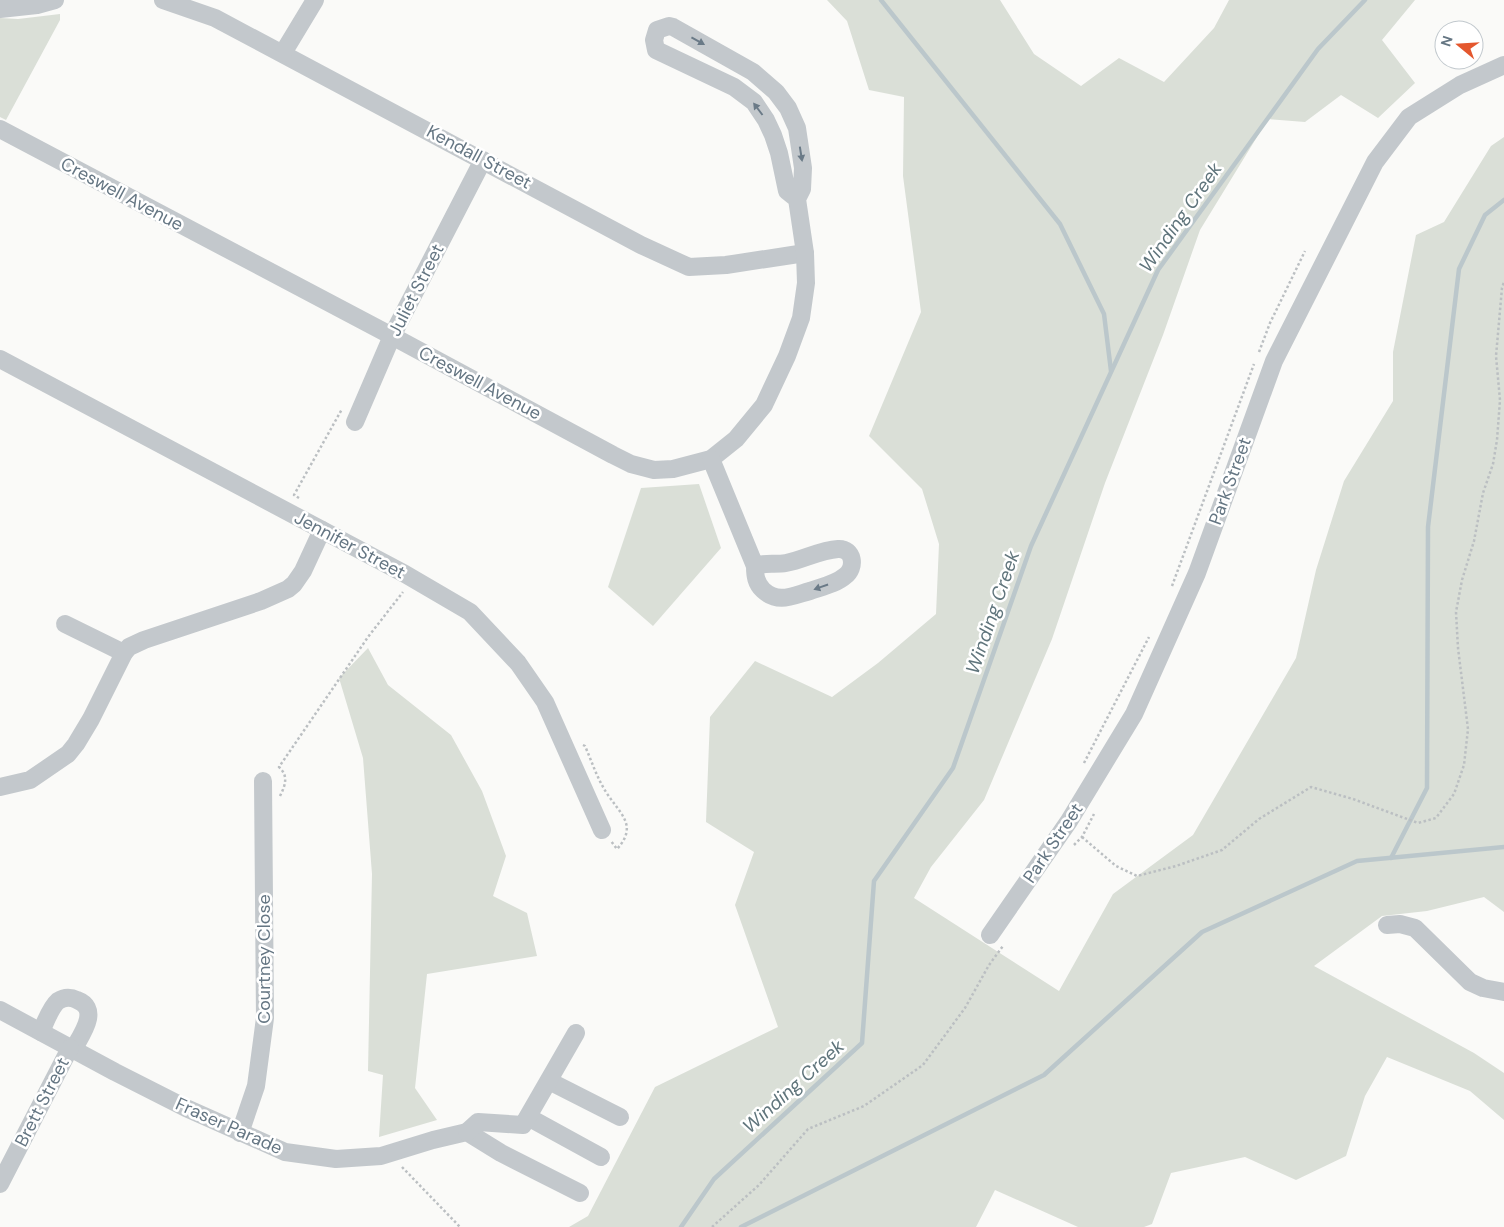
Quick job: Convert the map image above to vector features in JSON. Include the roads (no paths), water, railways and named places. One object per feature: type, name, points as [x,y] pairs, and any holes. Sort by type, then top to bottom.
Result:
[{"type":"street","points":[[0,9],[37,5],[56,0]]},
{"type":"street","name":"Kendall Street","points":[[162,0],[215,18],[689,268],[726,265],[805,253]]},
{"type":"street","points":[[283,53],[315,0]]},
{"type":"street","name":"Creswell Avenue","points":[[0,130],[631,464],[654,470],[673,469],[711,459],[736,439],[764,405],[787,356],[801,318],[806,283],[805,253],[797,199],[802,189],[803,168],[797,128],[788,108],[776,92],[753,72],[673,27],[669,26],[658,30],[654,40],[656,50],[734,87],[754,102],[773,135],[787,191],[797,199]]},
{"type":"street","name":"Park Street","points":[[990,935],[1067,840],[1134,714],[1197,572],[1274,361],[1375,162],[1410,117],[1460,85],[1504,65]]},
{"type":"street","name":"Juliet Street","points":[[355,422],[392,336],[483,160]]},
{"type":"street","name":"Jennifer Street","points":[[0,359],[405,574],[470,612],[518,663],[545,702],[602,830]]},
{"type":"street","points":[[711,459],[755,566],[755,576],[758,585],[771,597],[778,598],[823,587],[846,576],[852,564],[851,557],[847,551],[838,549],[786,563],[755,566]]},
{"type":"street","points":[[0,786],[30,780],[68,754],[91,719],[124,653],[129,647],[144,640],[262,601],[288,589],[303,571],[322,530]]},
{"type":"street","points":[[65,624],[124,653]]},
{"type":"street","name":"Courtney Close","points":[[240,1133],[256,1086],[265,1018],[263,781]]},
{"type":"street","points":[[1387,925],[1400,924],[1416,928],[1470,982],[1483,988],[1504,992]]},
{"type":"street","points":[[40,1032],[58,1001],[74,998],[82,1002],[88,1008],[89,1016],[86,1026],[71,1049]]},
{"type":"street","name":"Fraser Parade","points":[[0,1010],[177,1104],[285,1152],[336,1159],[381,1156],[467,1132],[478,1122],[523,1125],[528,1117]]},
{"type":"street","points":[[576,1034],[528,1117],[601,1157]]},
{"type":"street","name":"Brett Street","points":[[0,1184],[71,1049]]},
{"type":"street","points":[[548,1081],[620,1117]]},
{"type":"street","points":[[467,1132],[501,1153],[580,1193]]},
{"type":"waterway","points":[[881,0],[1060,224],[1104,314],[1111,371]]},
{"type":"waterway","name":"Winding Creek","points":[[681,1227],[714,1179],[862,1043],[874,881],[953,768],[1031,546],[1158,270],[1318,49],[1365,0]]},
{"type":"waterway","points":[[1391,858],[1427,788],[1428,527],[1459,269],[1485,215],[1504,200]]},
{"type":"waterway","points":[[741,1227],[1044,1075],[1202,932],[1357,861],[1504,847]]}]
